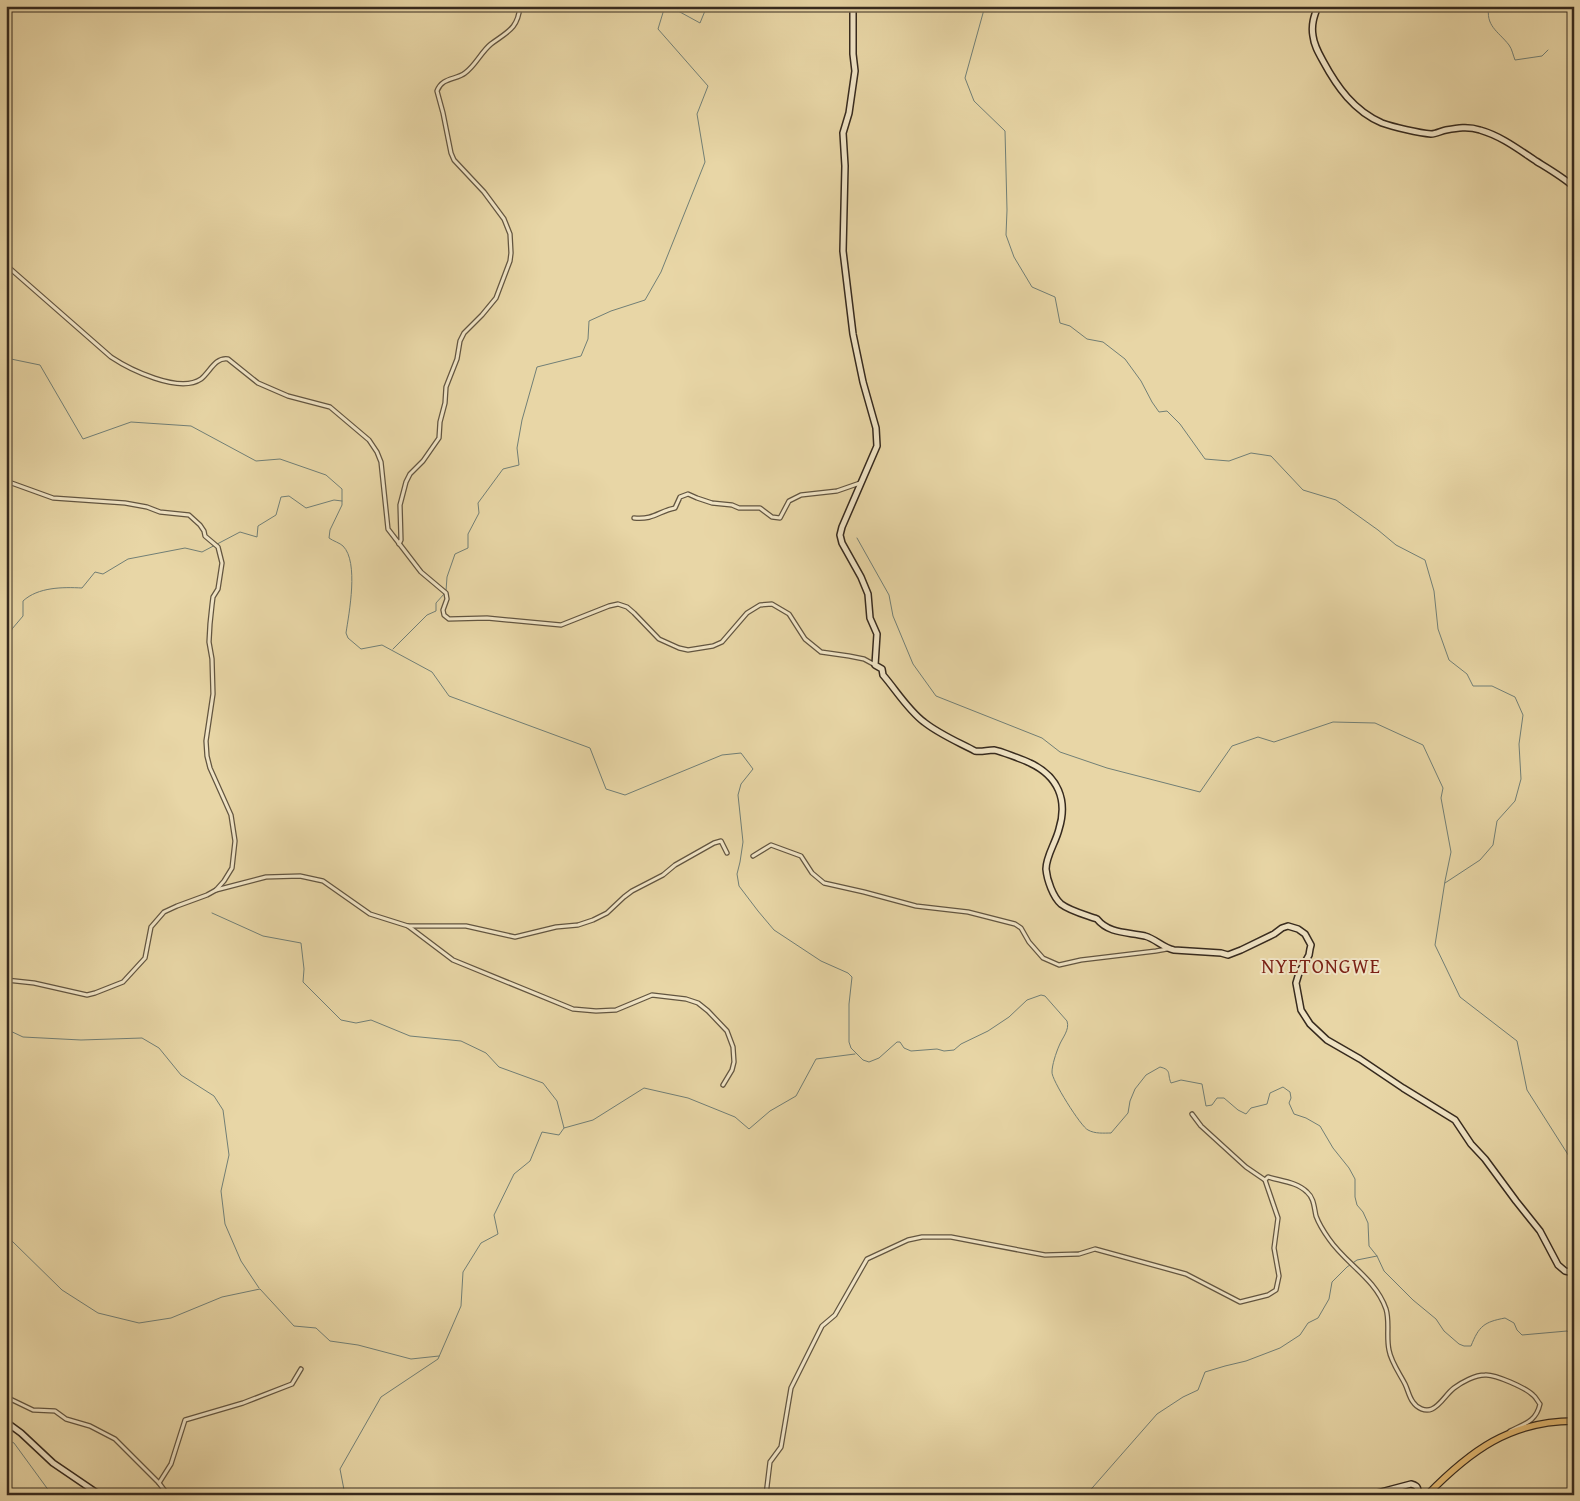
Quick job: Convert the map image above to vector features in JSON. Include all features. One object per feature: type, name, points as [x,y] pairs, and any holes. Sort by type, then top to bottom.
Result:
[{"type":"main road","points":[[1427,1495],[1458,1465],[1490,1442],[1537,1424],[1574,1421]]},
{"type":"street","points":[[399,544],[401,540],[400,505],[406,482],[410,474],[423,461],[439,438],[446,387],[460,341],[464,333],[496,298],[510,262],[511,253],[510,234],[504,219],[484,192],[454,160],[450,153],[437,90],[443,82],[465,73],[491,44],[511,30],[518,17],[520,6]]},
{"type":"street","points":[[853,6],[855,71],[843,133],[845,166],[843,250],[853,334],[863,382],[876,428],[878,446],[840,535],[868,594],[870,618],[877,634],[875,665]]},
{"type":"street","points":[[1318,6],[1313,21],[1312,34],[1315,46],[1340,89],[1362,111],[1383,123],[1422,132],[1434,134],[1462,127],[1491,133],[1574,187]]},
{"type":"street","points":[[6,265],[110,357],[143,375],[170,383],[188,383],[200,380],[216,362],[228,359],[258,383],[288,396],[330,407],[338,413],[369,440],[378,452],[381,462],[388,529],[421,572],[446,593],[447,600],[443,610],[444,615],[449,619],[487,618],[561,625],[618,604],[627,607],[663,642],[688,650],[713,646],[722,642],[747,613],[760,606],[772,604],[789,614],[805,639],[821,652],[864,659],[882,668],[883,675],[914,713],[924,722],[975,751],[993,750],[1030,762],[1049,776],[1057,785],[1062,800],[1062,816],[1060,828],[1048,858],[1046,869],[1049,881],[1061,904],[1097,919],[1100,923],[1120,933],[1145,936],[1167,948]]},
{"type":"street","points":[[6,481],[53,498],[125,502],[160,512],[188,515],[196,520],[204,531],[205,536],[218,547],[222,563],[218,589],[213,596],[210,624],[209,642],[212,659],[213,694],[206,741],[210,768],[230,814],[235,842],[232,868],[216,890]]},
{"type":"street","points":[[634,518],[648,518],[675,508],[680,497],[688,494],[712,503],[732,505],[739,508],[760,508],[772,516],[780,518],[789,501],[801,496],[830,492],[862,482]]},
{"type":"street","points":[[6,980],[34,983],[87,995],[108,989],[123,982],[145,958],[151,927],[164,912],[216,890],[266,876],[300,876],[323,881],[370,914],[408,926],[466,926],[514,937],[556,927],[578,925],[607,913],[628,894],[721,840],[727,853]]},
{"type":"street","points":[[753,856],[771,846],[801,856],[812,873],[824,882],[916,906],[968,912],[1015,924],[1021,928],[1028,942],[1043,958],[1059,965],[1080,960],[1167,948],[1228,955],[1268,937],[1282,928],[1288,926],[1298,929],[1306,934],[1310,945],[1309,956],[1299,973],[1296,983],[1301,1010],[1310,1024],[1327,1040],[1455,1120],[1471,1144],[1540,1231],[1558,1265],[1564,1270],[1574,1273]]},
{"type":"street","points":[[408,926],[453,960],[573,1009],[616,1010],[652,995],[686,999],[698,1003],[727,1031],[733,1048],[734,1062],[732,1070],[723,1085]]},
{"type":"street","points":[[1574,981],[1574,999]]},
{"type":"street","points":[[1574,1054],[1574,1079]]},
{"type":"street","points":[[766,1495],[770,1462],[781,1447],[791,1388],[822,1326],[835,1314],[867,1259],[908,1240],[922,1236],[951,1237],[1045,1255],[1079,1254],[1095,1249],[1186,1274],[1240,1302],[1268,1295],[1276,1290],[1279,1279],[1274,1248],[1278,1218],[1265,1180],[1246,1167],[1201,1126],[1192,1114]]},
{"type":"street","points":[[1265,1180],[1268,1178],[1288,1182],[1309,1193],[1312,1197],[1320,1225],[1329,1240],[1368,1279],[1382,1300],[1386,1310],[1389,1352],[1413,1402],[1419,1408],[1433,1409],[1454,1388],[1471,1378],[1485,1374],[1509,1381],[1533,1394],[1540,1404],[1538,1414],[1531,1420],[1490,1442]]},
{"type":"street","points":[[159,1483],[171,1464],[185,1420],[243,1403],[292,1384],[301,1369]]},
{"type":"street","points":[[6,1397],[33,1410],[55,1411],[66,1419],[90,1426],[115,1439],[159,1483],[168,1495]]},
{"type":"street","points":[[6,1422],[53,1463],[100,1495]]},
{"type":"street","points":[[1366,1495],[1414,1484],[1418,1488],[1416,1495]]},
{"type":"waterway","points":[[446,591],[447,577],[455,554],[468,548],[468,534],[479,513],[478,503],[503,469],[519,465],[517,448],[522,420],[537,367],[581,356],[588,339],[589,321],[611,311],[645,300],[661,272],[705,162],[697,114],[708,86],[658,29],[665,6]]},
{"type":"waterway","points":[[669,6],[700,23],[707,6]]},
{"type":"waterway","points":[[985,6],[965,78],[974,101],[1005,131],[1006,235],[1014,257],[1032,287],[1055,297],[1060,323],[1070,326],[1087,339],[1103,342],[1125,359],[1141,381],[1159,412],[1167,411],[1180,424],[1205,459],[1229,461],[1251,453],[1271,456],[1303,490],[1336,500],[1396,545],[1425,560],[1434,591],[1438,629],[1449,660],[1467,674],[1473,686],[1492,686],[1515,697],[1523,715],[1519,744],[1521,779],[1515,801],[1497,821],[1493,845],[1480,860],[1445,883]]},
{"type":"waterway","points":[[1489,6],[1489,19],[1497,32],[1509,45],[1515,60],[1542,56],[1548,50]]},
{"type":"waterway","points":[[6,358],[40,365],[83,439],[131,422],[191,426],[256,461],[280,459],[326,475],[342,489],[342,505],[330,530],[329,538],[343,546],[351,564],[352,588],[346,633],[348,638],[361,649],[382,645],[432,672],[449,696],[590,748],[606,789],[625,795],[722,755],[741,753],[753,769],[741,784],[738,795],[743,842],[737,874],[739,886],[774,930],[821,961],[848,973],[852,977],[849,1004],[849,1042],[851,1048],[863,1060],[869,1062],[879,1058],[897,1042],[900,1042],[904,1048],[911,1051],[954,1050],[961,1044],[988,1031],[1009,1017],[1027,1000],[1041,995],[1045,996],[1067,1021],[1067,1031],[1054,1059],[1052,1072],[1061,1093],[1073,1112],[1088,1130],[1111,1133],[1128,1113],[1135,1089],[1146,1075],[1160,1067],[1168,1071],[1171,1083],[1181,1080],[1202,1084],[1206,1106],[1212,1105],[1217,1098],[1224,1098],[1246,1114],[1251,1108],[1267,1104],[1270,1093],[1283,1087],[1290,1092],[1291,1098],[1289,1103],[1294,1114],[1320,1126],[1333,1148],[1349,1168],[1355,1179],[1357,1205],[1368,1223],[1369,1246],[1377,1256],[1384,1271],[1413,1300],[1436,1319],[1444,1331],[1459,1344],[1471,1346],[1483,1326],[1492,1321],[1505,1318],[1514,1323],[1522,1335],[1567,1331],[1574,1336]]},
{"type":"waterway","points":[[6,648],[12,629],[23,616],[23,601],[29,596],[43,590],[82,588],[95,572],[103,574],[128,559],[185,548],[202,552],[240,532],[257,537],[258,526],[276,515],[281,497],[289,496],[306,508],[334,500],[342,501]]},
{"type":"waterway","points":[[857,538],[889,595],[893,616],[913,664],[936,696],[1042,738],[1060,752],[1107,768],[1200,792],[1232,746],[1258,737],[1274,742],[1333,722],[1375,723],[1423,745],[1443,788],[1441,798],[1451,852],[1435,945],[1460,997],[1517,1041],[1527,1090],[1574,1164]]},
{"type":"waterway","points":[[393,649],[427,615],[436,611],[436,603],[444,594]]},
{"type":"waterway","points":[[212,913],[263,936],[301,943],[304,969],[303,982],[341,1020],[356,1023],[371,1020],[410,1036],[461,1041],[486,1053],[499,1067],[543,1083],[557,1101],[564,1128],[593,1120],[644,1088],[688,1098],[735,1117],[749,1129],[770,1111],[796,1096],[816,1059],[855,1054]]},
{"type":"waterway","points":[[6,1029],[23,1037],[81,1040],[142,1038],[159,1048],[181,1075],[214,1096],[223,1110],[229,1155],[221,1191],[225,1224],[241,1261],[259,1288]]},
{"type":"waterway","points":[[345,1495],[340,1469],[381,1397],[438,1359],[461,1306],[463,1272],[481,1243],[498,1234],[494,1215],[514,1174],[530,1161],[542,1132],[559,1135],[564,1128]]},
{"type":"waterway","points":[[6,1233],[62,1290],[98,1313],[139,1323],[171,1318],[222,1297],[260,1289],[294,1326],[316,1328],[330,1341],[358,1345],[411,1359],[439,1356]]},
{"type":"waterway","points":[[1086,1495],[1157,1414],[1183,1397],[1198,1390],[1205,1372],[1246,1361],[1280,1348],[1300,1335],[1308,1323],[1318,1318],[1329,1299],[1332,1282],[1357,1260],[1377,1256]]},
{"type":"waterway","points":[[6,1439],[14,1443],[52,1495]]},
{"type":"district","name":"NYETONGWE","points":[[1321,966]]}]
